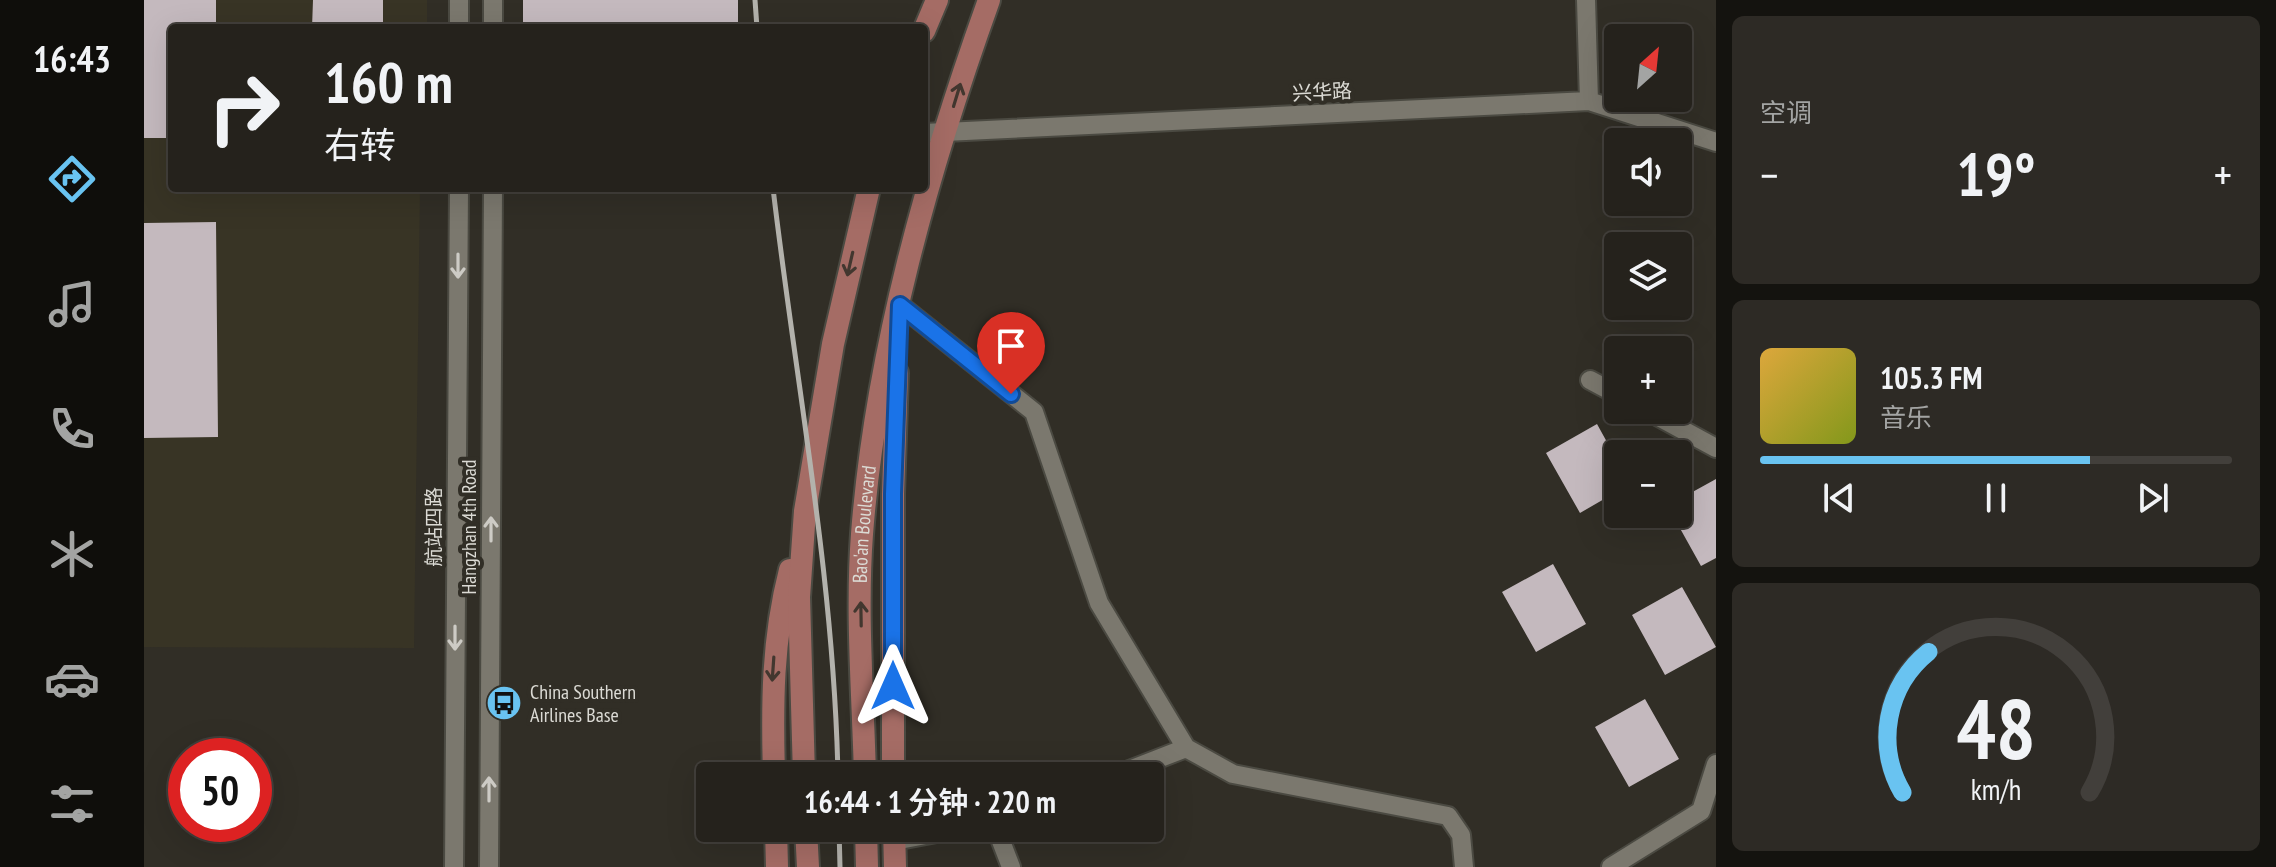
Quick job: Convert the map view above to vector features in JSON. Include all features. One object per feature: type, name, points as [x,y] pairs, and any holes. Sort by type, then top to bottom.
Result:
[{"type":"main road","points":[[918,24],[922,0]]},
{"type":"main road","points":[[927,24],[937,0]]},
{"type":"main road","name":"Bao'an Boulevard","points":[[928,167],[935,132],[989,0]]},
{"type":"main road","points":[[774,762],[772,680],[775,636],[805,511],[833,344],[868,192]]},
{"type":"main road","name":"Bao'an Boulevard","points":[[865,762],[862,537],[868,474],[923,192]]},
{"type":"main road","points":[[893,762],[893,509],[900,305]]},
{"type":"main road","points":[[804,762],[799,597],[805,511]]},
{"type":"main road","points":[[776,842],[777,867]]},
{"type":"main road","points":[[807,842],[808,867]]},
{"type":"main road","points":[[866,842],[867,867]]},
{"type":"main road","points":[[894,842],[895,867]]},
{"type":"street","points":[[459,0],[459,24]]},
{"type":"street","points":[[493,0],[493,24]]},
{"type":"street","points":[[1586,0],[1589,101]]},
{"type":"street","name":"兴华路","points":[[935,132],[1589,101],[1716,142]]},
{"type":"street","name":"航站四路","points":[[454,867],[459,192]]},
{"type":"street","name":"Hangzhan 4th Road","points":[[489,867],[493,192]]},
{"type":"street","points":[[900,305],[1034,412],[1099,603],[1186,748],[1233,774],[1448,816],[1461,835],[1464,867]]},
{"type":"street","points":[[1590,380],[1604,388]]},
{"type":"street","points":[[1672,424],[1716,448]]},
{"type":"street","points":[[1150,762],[1186,748]]},
{"type":"street","points":[[1611,867],[1701,811],[1716,764]]},
{"type":"street","points":[[1001,842],[1011,867]]},
{"type":"shaded area","points":[[144,0],[427,0],[427,24],[168,24],[168,192],[420,192],[414,648],[144,647]]},
{"type":"building","points":[[144,0],[216,0],[216,24],[168,24],[168,138],[144,138]]},
{"type":"building","points":[[313,0],[383,0],[383,24],[312,24]]},
{"type":"building","points":[[523,0],[738,0],[738,24],[523,24]]},
{"type":"building","points":[[216,222],[218,437],[144,438],[144,223]]},
{"type":"building","points":[[1597,424],[1606,440],[1604,499],[1580,513],[1546,453]]},
{"type":"building","points":[[1716,479],[1716,558],[1701,566],[1680,528],[1692,528],[1692,492]]},
{"type":"building","points":[[1553,564],[1586,624],[1536,652],[1502,592]]},
{"type":"building","points":[[1682,587],[1716,647],[1665,675],[1632,615]]},
{"type":"building","points":[[1645,699],[1679,759],[1629,787],[1595,727]]},
{"type":"railway","points":[[755,0],[757,24]]},
{"type":"railway","points":[[773,192],[822,555],[837,762]]},
{"type":"railway","points":[[839,842],[840,867]]},
{"type":"place","name":"China Southern Airlines Base","points":[[504,703]]},
{"type":"route","points":[[893,686],[893,494],[900,305],[1011,394]]}]
